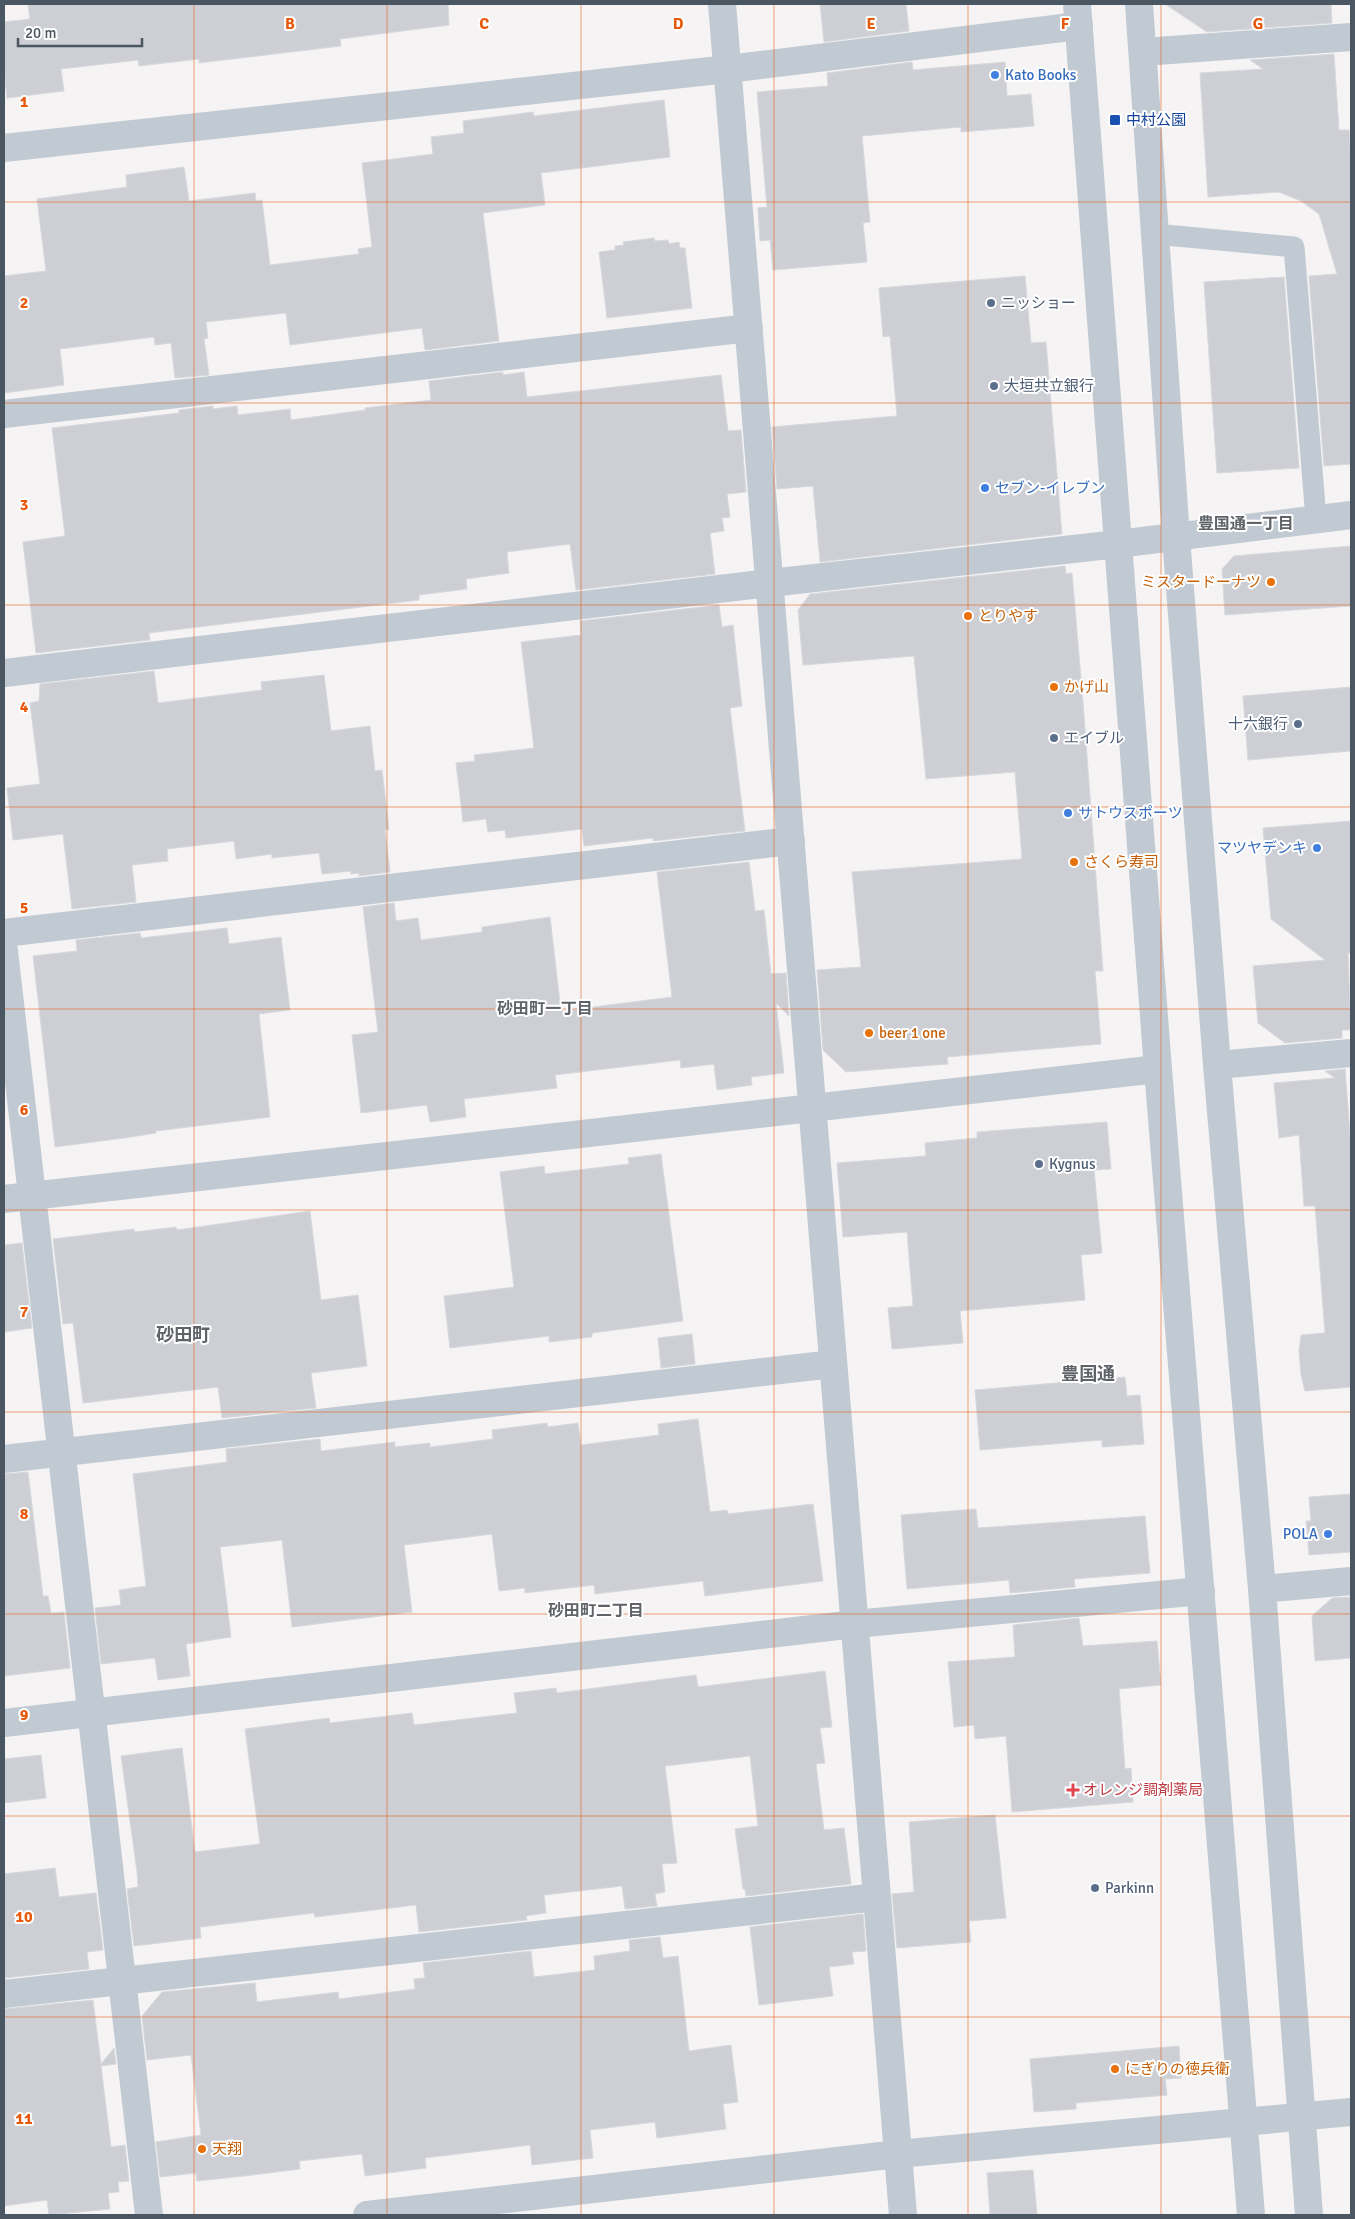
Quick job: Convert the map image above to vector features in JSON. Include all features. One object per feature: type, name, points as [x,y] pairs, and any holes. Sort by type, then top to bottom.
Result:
[{"type":"street","points":[[722,4],[903,2215]]},
{"type":"street","points":[[1139,4],[1176,537],[1217,1065],[1262,1589],[1309,2215]]},
{"type":"street","points":[[4,148],[728,69],[1078,15],[1158,1069],[1251,2215]]},
{"type":"street","points":[[1143,52],[1351,37]]},
{"type":"street","points":[[4,414],[749,328]]},
{"type":"street","points":[[4,673],[1118,544],[1351,515]]},
{"type":"street","points":[[4,933],[791,842]]},
{"type":"street","points":[[4,951],[149,2215]]},
{"type":"street","points":[[1217,1065],[1351,1053]]},
{"type":"street","points":[[4,1199],[1158,1069]]},
{"type":"street","points":[[4,1460],[834,1364]]},
{"type":"street","points":[[1262,1589],[1351,1581]]},
{"type":"street","points":[[4,1723],[855,1624],[1201,1591]]},
{"type":"street","points":[[4,1994],[877,1896]]},
{"type":"street","points":[[367,2215],[898,2154],[1351,2112]]},
{"type":"lane","points":[[1155,234],[1294,247],[1316,519]]},
{"type":"building","points":[[28,4],[448,4],[449,25],[340,39],[341,46],[199,63],[199,59],[139,66],[138,60],[61,69],[64,91],[7,98],[4,70],[4,22],[30,19]]},
{"type":"building","points":[[820,4],[906,4],[909,31],[824,42]]},
{"type":"building","points":[[1165,4],[1331,4],[1332,23],[1207,32]]},
{"type":"building","points":[[1334,54],[1339,130],[1349,130],[1351,162],[1351,464],[1324,466],[1309,276],[1337,274],[1319,214],[1301,201],[1279,192],[1208,197],[1200,73],[1263,69],[1250,60]]},
{"type":"building","points":[[912,62],[913,70],[1005,62],[1007,96],[1031,94],[1034,126],[961,132],[961,127],[862,136],[870,222],[863,223],[867,262],[773,270],[770,240],[760,241],[758,208],[767,207],[757,92],[828,86],[827,73]]},
{"type":"building","points":[[664,100],[670,157],[541,173],[545,205],[483,213],[499,341],[425,350],[422,328],[290,345],[286,313],[206,322],[208,338],[204,339],[209,375],[175,378],[171,343],[155,345],[154,337],[60,349],[64,385],[4,393],[4,276],[46,271],[37,199],[127,187],[126,175],[184,167],[189,201],[255,193],[256,201],[262,200],[270,265],[359,254],[358,249],[372,247],[362,163],[433,154],[431,137],[464,133],[463,121],[533,112],[534,116]]},
{"type":"building","points":[[654,238],[655,241],[668,240],[669,244],[679,242],[680,248],[685,248],[692,308],[607,318],[599,252],[615,250],[615,246],[624,245],[623,242]]},
{"type":"building","points":[[1025,276],[1031,343],[1046,342],[1062,534],[820,562],[813,486],[777,489],[772,427],[897,416],[890,336],[883,337],[879,288]]},
{"type":"building","points":[[1284,277],[1299,468],[1217,473],[1204,282]]},
{"type":"building","points":[[503,372],[503,375],[524,372],[527,397],[721,375],[728,431],[741,430],[746,492],[727,494],[730,517],[722,518],[724,531],[710,533],[715,574],[576,590],[570,544],[507,552],[509,573],[466,579],[467,589],[419,595],[419,600],[149,633],[150,640],[36,653],[23,542],[65,536],[52,428],[179,413],[179,410],[213,406],[213,409],[237,406],[238,415],[290,409],[291,420],[431,400],[429,381]]},
{"type":"building","points":[[1351,546],[1351,606],[1225,615],[1222,569],[1234,556]]},
{"type":"building","points":[[1065,566],[1066,574],[1072,573],[1083,702],[1103,971],[1095,971],[1101,1044],[947,1057],[948,1064],[846,1072],[823,1050],[817,970],[861,967],[852,872],[1022,859],[1015,772],[926,779],[914,656],[803,665],[798,610],[810,594]]},
{"type":"building","points":[[719,605],[722,627],[733,625],[742,706],[730,708],[745,831],[653,841],[653,838],[584,846],[582,829],[506,838],[505,830],[488,832],[486,819],[463,822],[456,763],[475,761],[474,755],[534,748],[521,642],[581,635],[580,621]]},
{"type":"building","points":[[154,671],[158,703],[262,690],[261,682],[324,675],[331,731],[370,726],[375,771],[382,770],[389,829],[385,830],[390,872],[359,876],[359,873],[351,874],[351,871],[322,874],[319,853],[272,858],[272,854],[236,859],[234,841],[167,849],[168,861],[132,865],[136,902],[72,909],[63,834],[13,840],[7,788],[40,784],[30,703],[39,701],[40,684]]},
{"type":"building","points":[[1351,687],[1351,751],[1248,760],[1243,696]]},
{"type":"building","points":[[1351,821],[1351,953],[1348,953],[1351,1030],[1342,1030],[1342,1038],[1285,1043],[1258,1023],[1253,966],[1325,960],[1271,919],[1263,828]]},
{"type":"building","points":[[749,862],[755,911],[764,910],[771,974],[786,973],[789,1016],[776,1003],[784,1073],[751,1077],[752,1085],[717,1090],[714,1064],[681,1068],[680,1060],[555,1075],[557,1088],[464,1099],[466,1117],[430,1122],[427,1105],[361,1113],[352,1035],[378,1032],[363,907],[394,903],[396,921],[418,918],[421,940],[482,932],[482,927],[550,917],[561,1011],[672,997],[657,872]]},
{"type":"building","points":[[227,928],[229,944],[281,937],[290,1010],[259,1014],[270,1117],[156,1131],[156,1133],[55,1147],[33,956],[77,951],[76,940],[140,933],[141,938]]},
{"type":"building","points":[[1345,1069],[1351,1147],[1351,1387],[1305,1391],[1301,1375],[1299,1351],[1301,1335],[1325,1333],[1315,1206],[1304,1206],[1299,1135],[1279,1138],[1274,1083],[1335,1078],[1325,1071]]},
{"type":"building","points":[[1107,1122],[1111,1169],[1094,1170],[1102,1253],[1081,1255],[1085,1300],[960,1311],[963,1343],[892,1349],[888,1308],[913,1306],[907,1232],[843,1237],[837,1163],[926,1156],[925,1143],[977,1138],[977,1132]]},
{"type":"building","points":[[661,1154],[683,1321],[592,1333],[592,1337],[549,1342],[549,1336],[450,1348],[444,1296],[514,1287],[500,1172],[544,1166],[545,1174],[629,1164],[628,1158]]},
{"type":"building","points":[[310,1211],[321,1300],[358,1295],[367,1366],[311,1373],[316,1408],[222,1418],[218,1387],[83,1403],[73,1323],[63,1324],[53,1239],[134,1229],[135,1232],[176,1227],[177,1230]]},
{"type":"building","points":[[22,1243],[32,1328],[4,1332],[4,1245]]},
{"type":"building","points":[[692,1334],[695,1364],[661,1368],[658,1338]]},
{"type":"building","points":[[1125,1377],[1127,1396],[1140,1395],[1144,1444],[1102,1447],[1102,1440],[980,1450],[975,1390]]},
{"type":"building","points":[[698,1419],[710,1512],[727,1510],[728,1514],[813,1504],[823,1581],[705,1596],[703,1581],[595,1594],[594,1585],[525,1593],[525,1588],[499,1591],[492,1534],[404,1545],[412,1612],[292,1627],[282,1540],[220,1547],[231,1637],[186,1644],[190,1676],[158,1680],[155,1658],[101,1664],[95,1608],[121,1605],[119,1590],[146,1586],[133,1474],[227,1462],[226,1449],[320,1439],[321,1451],[395,1442],[395,1447],[430,1443],[430,1447],[493,1439],[492,1430],[547,1423],[548,1427],[578,1423],[581,1445],[659,1435],[658,1424]]},
{"type":"building","points":[[28,1472],[43,1596],[48,1596],[51,1613],[64,1612],[70,1668],[4,1676],[4,1474]]},
{"type":"building","points":[[1351,1494],[1351,1552],[1309,1555],[1306,1521],[1311,1521],[1309,1497]]},
{"type":"building","points":[[976,1509],[978,1528],[1145,1516],[1150,1573],[1074,1579],[1075,1587],[1010,1593],[1009,1580],[907,1589],[901,1515]]},
{"type":"building","points":[[1351,1597],[1351,1658],[1315,1661],[1312,1616],[1332,1598]]},
{"type":"building","points":[[1079,1618],[1083,1646],[1157,1641],[1161,1685],[1119,1689],[1125,1769],[1131,1768],[1133,1802],[1012,1812],[1006,1736],[975,1739],[974,1725],[954,1727],[948,1662],[1015,1657],[1013,1625]]},
{"type":"building","points":[[825,1671],[832,1727],[820,1728],[825,1763],[816,1764],[824,1830],[844,1828],[851,1884],[746,1896],[745,1889],[743,1889],[735,1829],[758,1826],[750,1756],[665,1766],[677,1863],[662,1864],[665,1892],[655,1894],[657,1906],[625,1909],[622,1886],[544,1895],[546,1913],[526,1916],[527,1920],[419,1932],[416,1905],[315,1917],[314,1913],[200,1927],[201,1938],[134,1946],[127,1889],[138,1887],[137,1872],[121,1756],[182,1748],[195,1852],[260,1844],[245,1729],[329,1718],[330,1723],[412,1713],[414,1725],[517,1713],[514,1693],[556,1688],[557,1693],[696,1675],[698,1687]]},
{"type":"building","points":[[41,1755],[46,1798],[4,1803],[4,1759]]},
{"type":"building","points":[[995,1815],[1006,1918],[969,1921],[971,1942],[897,1948],[892,1894],[914,1892],[909,1822]]},
{"type":"building","points":[[55,1868],[59,1897],[96,1893],[103,1950],[87,1952],[89,1969],[4,1978],[4,1874]]},
{"type":"building","points":[[863,1914],[866,1951],[852,1952],[854,1964],[829,1967],[833,1996],[759,2005],[750,1927]]},
{"type":"building","points":[[660,1937],[663,1958],[678,1956],[689,2051],[731,2045],[738,2102],[723,2104],[726,2129],[657,2138],[655,2122],[590,2130],[593,2158],[532,2165],[530,2145],[425,2158],[426,2168],[365,2176],[362,2154],[299,2161],[300,2169],[253,2175],[197,2181],[196,2173],[160,2177],[156,2142],[201,2135],[191,2055],[147,2060],[142,2016],[162,1992],[255,1983],[257,2002],[338,1992],[339,1999],[415,1989],[414,1979],[425,1978],[423,1963],[531,1951],[534,1977],[595,1970],[594,1956],[630,1951],[629,1940]]},
{"type":"building","points":[[93,2000],[101,2064],[114,2048],[116,2064],[101,2066],[111,2147],[125,2145],[129,2181],[118,2182],[119,2192],[108,2193],[110,2209],[49,2215],[47,2200],[4,2206],[4,2009]]},
{"type":"building","points":[[1179,2046],[1181,2078],[1165,2079],[1167,2095],[1076,2103],[1076,2109],[1034,2112],[1030,2059]]},
{"type":"building","points":[[1033,2170],[1037,2215],[990,2215],[987,2173]]},
{"type":"place","name":"Kato Books","points":[[995,75]]},
{"type":"place","name":"中村公園","points":[[1115,120]]},
{"type":"place","name":"ニッショー","points":[[991,303]]},
{"type":"place","name":"大垣共立銀行","points":[[994,386]]},
{"type":"place","name":"セブン-イレブン","points":[[985,488]]},
{"type":"place","name":"ミスタードーナツ","points":[[1271,582]]},
{"type":"place","name":"とりやす","points":[[968,616]]},
{"type":"place","name":"かげ山","points":[[1054,687]]},
{"type":"place","name":"十六銀行","points":[[1298,724]]},
{"type":"place","name":"エイブル","points":[[1054,738]]},
{"type":"place","name":"サトウスポーツ","points":[[1068,813]]},
{"type":"place","name":"マツヤデンキ","points":[[1317,848]]},
{"type":"place","name":"さくら寿司","points":[[1074,862]]},
{"type":"place","name":"beer 1 one","points":[[869,1033]]},
{"type":"place","name":"Kygnus","points":[[1039,1164]]},
{"type":"place","name":"POLA","points":[[1328,1534]]},
{"type":"place","name":"オレンジ調剤薬局","points":[[1073,1790]]},
{"type":"place","name":"Parkinn","points":[[1095,1888]]},
{"type":"place","name":"にぎりの徳兵衛","points":[[1115,2069]]},
{"type":"place","name":"天翔","points":[[202,2149]]},
{"type":"district","name":"豊国通一丁目","points":[[1246,524]]},
{"type":"district","name":"砂田町一丁目","points":[[545,1009]]},
{"type":"district","name":"砂田町","points":[[183,1335]]},
{"type":"district","name":"豊国通","points":[[1088,1374]]},
{"type":"district","name":"砂田町二丁目","points":[[596,1611]]}]
